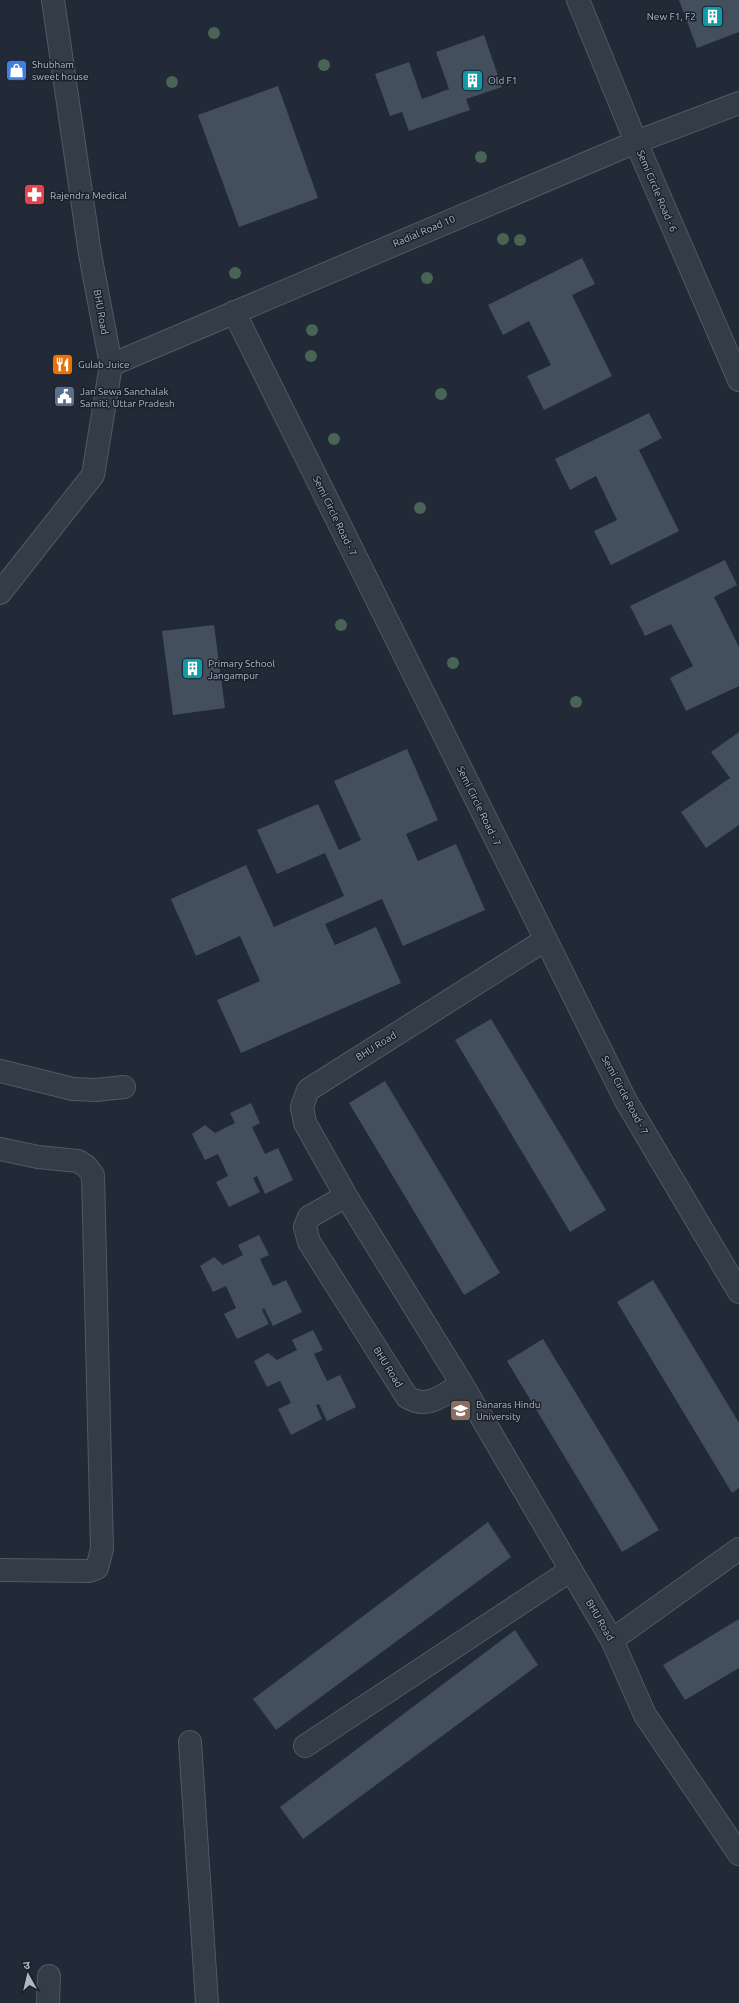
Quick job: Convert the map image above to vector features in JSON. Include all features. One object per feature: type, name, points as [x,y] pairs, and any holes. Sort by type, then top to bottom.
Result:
[{"type":"street","name":"BHU Road","points":[[0,593],[93,475],[111,365],[90,254],[53,0]]},
{"type":"street","name":"Semi Circle Road - 6","points":[[578,0],[636,142],[739,380]]},
{"type":"street","name":"Radial Road 10","points":[[111,365],[636,142],[739,103]]},
{"type":"street","name":"Semi Circle Road - 7","points":[[234,312],[626,1101],[739,1292]]},
{"type":"street","name":"BHU Road","points":[[545,940],[308,1090],[302,1106],[305,1123],[346,1196],[462,1384],[612,1640],[645,1715],[739,1854]]},
{"type":"street","points":[[0,1071],[73,1089],[96,1090],[124,1087]]},
{"type":"street","points":[[0,1149],[78,1161],[86,1166],[93,1175],[102,1549],[96,1568],[89,1571],[0,1570]]},
{"type":"street","name":"BHU Road","points":[[346,1196],[309,1217],[305,1227],[309,1242],[407,1397],[417,1403],[430,1403],[462,1384]]},
{"type":"street","points":[[612,1640],[739,1549]]},
{"type":"street","points":[[305,1746],[571,1570]]},
{"type":"street","points":[[190,1742],[207,2003]]},
{"type":"street","points":[[48,1976],[48,2003]]},
{"type":"building","name":"New F1, F2","points":[[679,0],[739,0],[739,32],[697,48]]},
{"type":"building","name":"Old F1","points":[[484,35],[502,87],[466,99],[470,110],[409,131],[402,112],[390,116],[375,74],[409,62],[422,99],[449,89],[436,52]]},
{"type":"building","points":[[278,86],[318,198],[239,227],[198,115]]},
{"type":"building","points":[[582,258],[595,284],[572,295],[612,376],[544,410],[527,376],[551,365],[529,321],[503,335],[488,305]]},
{"type":"building","points":[[649,413],[662,438],[639,450],[679,531],[611,565],[594,531],[617,520],[596,476],[570,490],[555,459]]},
{"type":"building","points":[[725,560],[737,585],[714,597],[739,647],[739,686],[686,711],[670,678],[693,666],[671,624],[645,636],[630,606]]},
{"type":"building","name":"Primary School Jangampur","points":[[214,625],[225,708],[173,715],[162,631]]},
{"type":"building","points":[[739,732],[739,825],[706,848],[681,812],[730,778],[711,752]]},
{"type":"building","points":[[407,749],[438,820],[406,834],[418,861],[456,844],[485,910],[403,946],[382,899],[325,924],[335,945],[376,927],[401,983],[241,1053],[217,1000],[260,981],[240,936],[196,956],[171,899],[246,865],[274,927],[344,896],[325,853],[277,874],[257,830],[318,804],[339,850],[361,840],[334,781]]},
{"type":"building","points":[[491,1019],[606,1210],[570,1232],[455,1040]]},
{"type":"building","points":[[385,1081],[500,1273],[464,1295],[349,1103]]},
{"type":"building","points":[[251,1103],[260,1123],[252,1127],[265,1154],[278,1148],[293,1180],[265,1194],[257,1176],[253,1178],[260,1192],[229,1207],[216,1182],[228,1176],[218,1154],[205,1160],[192,1134],[205,1125],[215,1133],[235,1123],[230,1113]]},
{"type":"building","points":[[259,1235],[269,1255],[260,1259],[273,1286],[286,1280],[302,1312],[273,1326],[264,1308],[262,1310],[269,1324],[237,1339],[224,1314],[236,1308],[226,1286],[213,1292],[200,1266],[214,1257],[223,1265],[243,1255],[238,1245]]},
{"type":"building","points":[[653,1280],[739,1423],[739,1488],[732,1493],[617,1302]]},
{"type":"building","points":[[313,1330],[323,1350],[314,1354],[327,1381],[340,1375],[356,1407],[327,1421],[319,1404],[316,1405],[322,1419],[291,1435],[278,1409],[291,1403],[280,1381],[267,1387],[254,1361],[268,1353],[277,1360],[297,1350],[292,1340]]},
{"type":"building","points":[[543,1339],[659,1530],[622,1552],[507,1361]]},
{"type":"building","points":[[488,1522],[511,1557],[276,1730],[253,1699]]},
{"type":"building","points":[[739,1619],[739,1668],[685,1700],[663,1665]]},
{"type":"building","points":[[515,1630],[538,1665],[303,1839],[280,1807]]},
{"type":"place","name":"New F1, F2","points":[[712,16]]},
{"type":"place","name":"Shubham sweet house","points":[[16,70]]},
{"type":"place","name":"Old F1","points":[[473,80]]},
{"type":"place","name":"Rajendra Medical","points":[[35,195]]},
{"type":"place","name":"Gulab Juice","points":[[63,364]]},
{"type":"place","name":"Jan Sewa Sanchalak Samiti, Uttar Pradesh","points":[[65,397]]},
{"type":"place","name":"Primary School Jangampur","points":[[193,669]]},
{"type":"place","name":"Banaras Hindu University","points":[[461,1410]]}]
